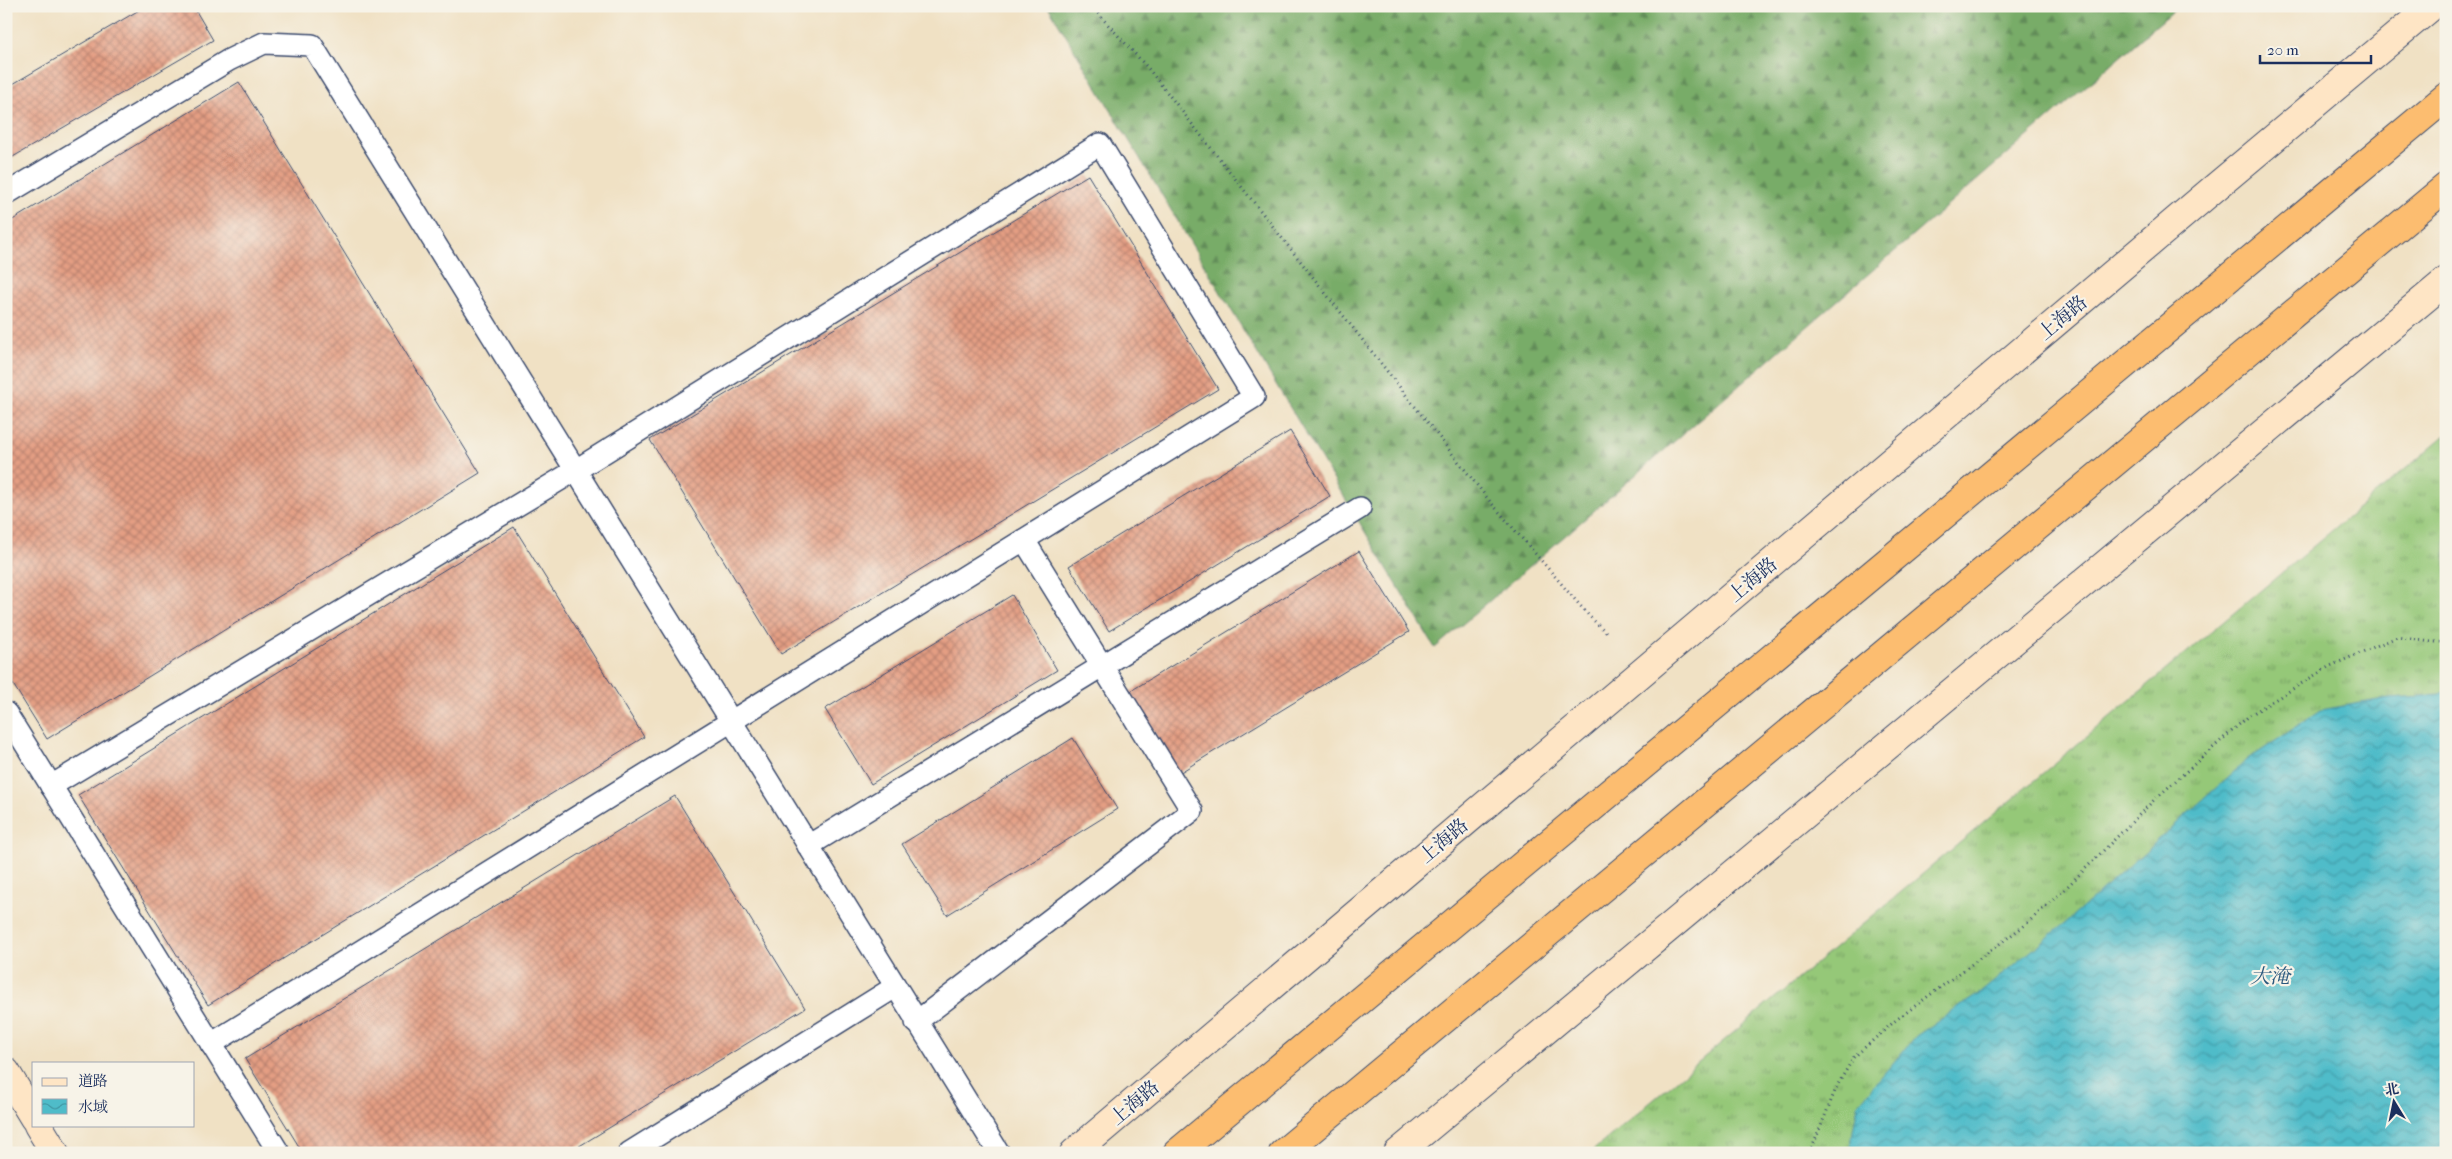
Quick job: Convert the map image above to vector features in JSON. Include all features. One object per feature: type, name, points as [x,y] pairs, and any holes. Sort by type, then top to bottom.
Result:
[{"type":"highway","points":[[1177,1153],[2446,97]]},
{"type":"highway","points":[[1283,1153],[2446,187]]},
{"type":"main road","name":"上海路","points":[[1074,1153],[2203,197],[2432,6]]},
{"type":"main road","points":[[1398,1153],[2446,281]]},
{"type":"main road","points":[[6,1072],[32,1115]]},
{"type":"main road","points":[[39,1126],[55,1153]]},
{"type":"lane","points":[[6,194],[229,60],[264,43],[312,45],[916,1022],[999,1153]]},
{"type":"lane","points":[[52,786],[576,470],[1100,144],[1254,397],[211,1044]]},
{"type":"lane","points":[[808,846],[1360,508]]},
{"type":"lane","points":[[916,1022],[1192,811],[1024,540]]},
{"type":"lane","points":[[6,712],[279,1153]]},
{"type":"lane","points":[[629,1153],[895,987]]},
{"type":"path","points":[[1091,6],[1147,67],[1488,500],[1590,617],[1606,632]]},
{"type":"path","points":[[1810,1153],[1837,1086],[1854,1057],[1896,1020],[2025,925],[2064,890],[2154,800],[2250,715],[2330,666],[2397,637],[2446,642]]},
{"type":"green space","points":[[1048,6],[2179,6],[1435,648]]},
{"type":"green space","points":[[2446,435],[2446,1153],[1590,1153]]},
{"type":"water","name":"大淹","points":[[2446,691],[2446,1153],[1849,1153],[1858,1104],[1916,1036],[1980,993],[2069,920],[2246,761],[2321,710],[2389,698],[2440,695]]},
{"type":"building","points":[[146,6],[193,6],[213,40],[6,161],[6,88]]},
{"type":"building","points":[[239,82],[480,473],[47,739],[6,673],[6,224]]},
{"type":"building","points":[[1088,175],[1218,389],[781,654],[650,440]]},
{"type":"building","points":[[1290,431],[1330,496],[1109,631],[1069,566]]},
{"type":"building","points":[[514,527],[644,737],[208,1005],[78,795]]},
{"type":"building","points":[[1359,551],[1409,632],[1179,773],[1129,692]]},
{"type":"building","points":[[1012,595],[1057,670],[871,784],[825,709]]},
{"type":"building","points":[[1073,738],[1117,809],[947,915],[902,844]]},
{"type":"building","points":[[675,796],[805,1008],[568,1153],[303,1153],[245,1059]]}]
